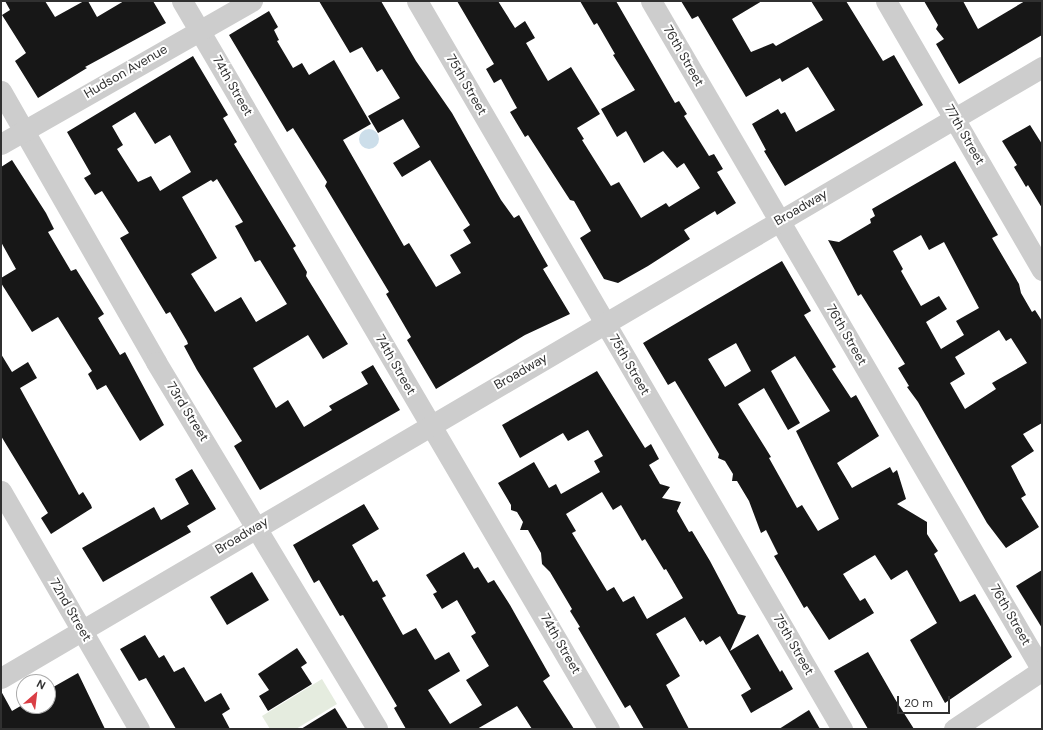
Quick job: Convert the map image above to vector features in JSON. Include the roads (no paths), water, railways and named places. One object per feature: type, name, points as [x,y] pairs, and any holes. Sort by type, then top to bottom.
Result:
[{"type":"street","name":"74th Street","points":[[182,1],[609,729]]},
{"type":"street","name":"Hudson Avenue","points":[[1,144],[252,1]]},
{"type":"street","name":"75th Street","points":[[417,1],[604,324],[842,729]]},
{"type":"street","name":"76th Street","points":[[651,1],[1042,670]]},
{"type":"street","name":"77th Street","points":[[886,1],[1042,270]]},
{"type":"street","name":"Broadway","points":[[1,678],[1042,66]]},
{"type":"street","name":"73rd Street","points":[[1,91],[156,362],[258,527],[377,729]]},
{"type":"street","name":"72nd Street","points":[[1,491],[83,630],[139,729]]},
{"type":"street","points":[[954,729],[1042,670]]},
{"type":"water","points":[[369,129],[376,132],[379,139],[376,146],[369,149],[362,146],[359,139],[362,132]]}]
